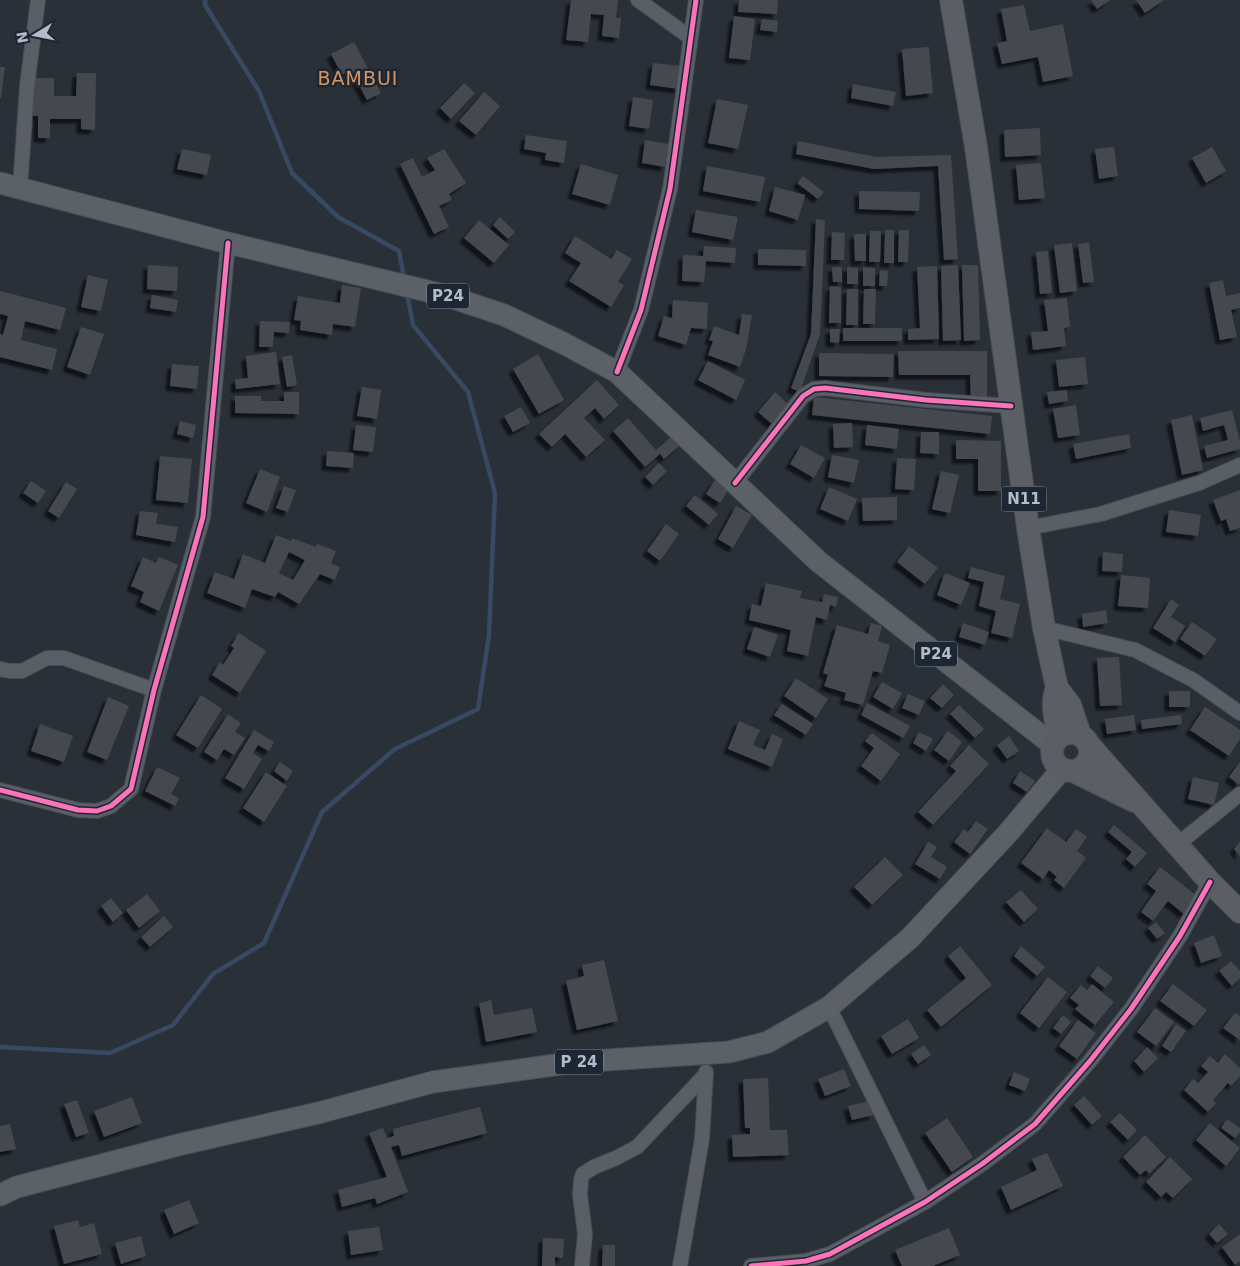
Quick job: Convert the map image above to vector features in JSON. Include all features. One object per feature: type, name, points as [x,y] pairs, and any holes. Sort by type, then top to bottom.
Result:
[{"type":"highway","name":"N11","points":[[951,0],[976,147],[1028,528],[1044,628],[1057,688],[1053,697],[1053,704],[1070,740]]},
{"type":"highway","points":[[1067,770],[1083,768],[1088,762],[1091,751],[1070,740]]},
{"type":"highway","points":[[1070,740],[1052,756],[1058,766],[1144,806]]},
{"type":"highway","points":[[1070,740],[1144,806],[1210,882],[1240,912]]},
{"type":"main road","name":"P24","points":[[10,186],[228,243],[444,295],[504,315],[563,343],[617,372],[819,562],[1070,740]]},
{"type":"main road","name":"P 24","points":[[0,1195],[17,1188],[169,1148],[433,1082],[576,1062],[706,1064],[729,1052],[768,1042],[829,1006],[910,938],[1067,770]]},
{"type":"street","points":[[10,186],[27,86],[38,0]]},
{"type":"street","points":[[638,0],[690,38]]},
{"type":"street","points":[[617,372],[641,310],[670,189],[696,0]]},
{"type":"street","points":[[0,790],[78,810],[97,811],[111,806],[131,789],[154,690],[204,517],[228,243]]},
{"type":"street","points":[[735,483],[803,396],[814,389],[825,388],[926,400],[1011,406]]},
{"type":"street","points":[[1028,528],[1101,514],[1199,483],[1240,465]]},
{"type":"street","points":[[1044,628],[1136,650],[1193,680],[1240,713]]},
{"type":"street","points":[[0,669],[22,671],[47,658],[64,658],[154,690]]},
{"type":"street","points":[[1178,844],[1240,794]]},
{"type":"street","points":[[751,1266],[806,1261],[830,1254],[925,1202],[982,1164],[1035,1124],[1090,1061],[1131,1009],[1180,936],[1210,882]]},
{"type":"street","points":[[829,1006],[925,1202]]},
{"type":"street","points":[[582,1266],[585,1234],[580,1195],[583,1174],[637,1147],[706,1064]]},
{"type":"street","points":[[680,1266],[702,1139],[706,1064]]},
{"type":"building","points":[[571,0],[618,0],[616,18],[621,18],[619,38],[602,36],[604,15],[591,14],[588,42],[566,40]]},
{"type":"building","points":[[739,0],[778,0],[777,14],[738,12]]},
{"type":"building","points":[[1091,0],[1110,0],[1097,9]]},
{"type":"building","points":[[1136,0],[1164,0],[1145,13]]},
{"type":"building","points":[[1024,5],[1030,31],[1063,24],[1073,76],[1043,82],[1038,57],[1002,64],[997,43],[1007,41],[1001,9]]},
{"type":"building","points":[[734,16],[755,19],[750,60],[729,58]]},
{"type":"building","points":[[762,19],[778,21],[777,32],[760,30]]},
{"type":"building","points":[[354,42],[381,93],[367,100],[351,70],[342,75],[331,54]]},
{"type":"building","points":[[929,47],[933,93],[906,96],[902,49]]},
{"type":"building","points":[[653,63],[682,66],[679,89],[650,85]]},
{"type":"building","points":[[0,67],[5,67],[1,98],[0,98]]},
{"type":"building","points":[[77,73],[96,73],[95,130],[81,129],[81,119],[50,119],[50,138],[38,138],[38,116],[32,116],[33,78],[54,78],[54,96],[76,96]]},
{"type":"building","points":[[464,83],[475,93],[451,119],[440,108]]},
{"type":"building","points":[[853,84],[896,92],[893,106],[851,98]]},
{"type":"building","points":[[484,92],[500,106],[476,135],[459,121]]},
{"type":"building","points":[[633,97],[653,100],[649,129],[629,126]]},
{"type":"building","points":[[717,99],[748,105],[738,149],[708,143]]},
{"type":"building","points":[[1040,128],[1041,155],[1005,157],[1004,130]]},
{"type":"building","points":[[526,135],[567,141],[564,163],[545,160],[546,153],[524,149]]},
{"type":"building","points":[[645,140],[669,144],[665,167],[642,163]]},
{"type":"building","points":[[798,141],[876,157],[951,155],[958,259],[944,260],[938,166],[874,169],[796,154]]},
{"type":"building","points":[[1114,147],[1118,176],[1099,179],[1095,149]]},
{"type":"building","points":[[1212,147],[1226,171],[1206,183],[1192,158]]},
{"type":"building","points":[[182,149],[211,155],[207,175],[177,169]]},
{"type":"building","points":[[444,149],[466,183],[449,194],[452,200],[439,206],[449,227],[434,234],[400,164],[413,158],[422,177],[435,170],[427,158]]},
{"type":"building","points":[[1041,163],[1045,198],[1019,200],[1016,165]]},
{"type":"building","points":[[581,164],[618,175],[610,205],[572,194]]},
{"type":"building","points":[[707,166],[765,177],[760,202],[703,191]]},
{"type":"building","points":[[803,176],[824,192],[818,199],[797,183]]},
{"type":"building","points":[[775,187],[805,195],[798,220],[769,211]]},
{"type":"building","points":[[859,191],[920,192],[919,211],[859,209]]},
{"type":"building","points":[[696,210],[738,217],[733,240],[692,232]]},
{"type":"building","points":[[500,217],[515,232],[508,239],[493,225]]},
{"type":"building","points":[[816,219],[825,220],[820,334],[800,392],[791,388],[811,334]]},
{"type":"building","points":[[479,220],[509,245],[494,263],[464,238]]},
{"type":"building","points":[[885,230],[894,230],[894,263],[884,263]]},
{"type":"building","points":[[899,230],[909,230],[908,262],[898,262]]},
{"type":"building","points":[[870,231],[881,231],[880,262],[869,262]]},
{"type":"building","points":[[832,232],[845,233],[844,260],[831,260]]},
{"type":"building","points":[[854,234],[866,234],[866,261],[855,261]]},
{"type":"building","points":[[575,236],[611,259],[617,250],[632,259],[618,282],[624,285],[611,307],[569,281],[581,263],[565,253]]},
{"type":"building","points":[[1089,242],[1094,282],[1083,283],[1078,244]]},
{"type":"building","points":[[1072,243],[1077,291],[1060,293],[1054,245]]},
{"type":"building","points":[[704,246],[736,248],[735,263],[706,261],[704,282],[682,281],[683,255],[703,256]]},
{"type":"building","points":[[758,249],[806,250],[806,266],[758,265]]},
{"type":"building","points":[[1048,251],[1052,293],[1040,294],[1036,252]]},
{"type":"building","points":[[148,265],[178,267],[177,291],[147,289]]},
{"type":"building","points":[[958,265],[961,340],[943,341],[941,266]]},
{"type":"building","points":[[962,265],[978,265],[980,340],[964,341]]},
{"type":"building","points":[[937,266],[939,339],[908,340],[908,329],[920,328],[917,267]]},
{"type":"building","points":[[832,267],[842,267],[842,282],[833,282]]},
{"type":"building","points":[[847,267],[858,268],[858,284],[847,284]]},
{"type":"building","points":[[863,267],[875,268],[875,286],[863,286]]},
{"type":"building","points":[[880,270],[888,271],[887,286],[879,286]]},
{"type":"building","points":[[88,275],[108,280],[101,311],[81,307]]},
{"type":"building","points":[[1223,280],[1226,296],[1240,293],[1240,308],[1231,310],[1237,337],[1220,340],[1209,283]]},
{"type":"building","points":[[342,285],[361,288],[355,327],[333,324],[332,335],[300,330],[301,321],[294,320],[298,296],[340,303]]},
{"type":"building","points":[[830,286],[841,287],[841,323],[829,323]]},
{"type":"building","points":[[847,289],[858,289],[858,325],[846,325]]},
{"type":"building","points":[[864,289],[876,289],[875,324],[863,324]]},
{"type":"building","points":[[0,291],[66,308],[60,330],[25,321],[21,340],[57,349],[52,370],[0,357],[0,334],[3,335],[8,316],[0,314]]},
{"type":"building","points":[[152,295],[178,300],[176,312],[150,308]]},
{"type":"building","points":[[1067,298],[1070,327],[1064,328],[1066,346],[1033,350],[1031,332],[1048,331],[1044,300]]},
{"type":"building","points":[[673,300],[708,303],[707,329],[691,328],[686,345],[658,336],[664,316],[672,318]]},
{"type":"building","points":[[742,314],[752,315],[746,349],[740,367],[708,355],[713,341],[709,340],[714,326],[739,335]]},
{"type":"building","points":[[260,321],[290,322],[289,333],[274,332],[273,347],[259,347]]},
{"type":"building","points":[[81,327],[104,334],[90,375],[67,367]]},
{"type":"building","points":[[843,328],[902,328],[902,341],[843,341]]},
{"type":"building","points":[[830,329],[840,329],[839,343],[830,342]]},
{"type":"building","points":[[898,351],[987,351],[987,401],[971,401],[970,375],[899,375]]},
{"type":"building","points":[[276,352],[280,384],[236,389],[235,379],[248,378],[246,356]]},
{"type":"building","points":[[819,353],[894,354],[893,377],[819,376]]},
{"type":"building","points":[[538,354],[564,400],[539,414],[513,369]]},
{"type":"building","points":[[292,355],[297,385],[287,387],[282,357]]},
{"type":"building","points":[[1085,357],[1088,384],[1059,387],[1056,360]]},
{"type":"building","points":[[708,361],[745,380],[736,400],[698,380]]},
{"type":"building","points":[[172,364],[199,366],[197,389],[170,386]]},
{"type":"building","points":[[597,380],[619,405],[604,419],[595,408],[584,418],[605,440],[586,457],[565,434],[552,447],[539,434]]},
{"type":"building","points":[[362,387],[381,390],[377,419],[357,416]]},
{"type":"building","points":[[1067,390],[1068,401],[1049,404],[1047,392]]},
{"type":"building","points":[[284,392],[299,392],[299,414],[235,413],[235,396],[261,396],[261,401],[284,401]]},
{"type":"building","points":[[775,392],[790,406],[773,425],[758,412]]},
{"type":"building","points":[[814,397],[992,416],[990,434],[812,415]]},
{"type":"building","points":[[1076,405],[1080,435],[1058,438],[1053,409]]},
{"type":"building","points":[[521,407],[530,423],[513,432],[504,416]]},
{"type":"building","points":[[1232,410],[1240,449],[1207,458],[1204,446],[1228,440],[1224,425],[1203,431],[1200,418]]},
{"type":"building","points":[[1192,415],[1203,470],[1182,475],[1171,420]]},
{"type":"building","points":[[628,418],[656,450],[671,437],[679,446],[664,459],[660,454],[645,467],[613,431]]},
{"type":"building","points":[[180,421],[196,425],[193,438],[177,434]]},
{"type":"building","points":[[852,423],[853,447],[834,448],[833,424]]},
{"type":"building","points":[[356,425],[376,427],[373,452],[353,450]]},
{"type":"building","points":[[867,425],[899,429],[897,449],[865,445]]},
{"type":"building","points":[[921,432],[939,432],[939,454],[920,453]]},
{"type":"building","points":[[1129,434],[1131,448],[1076,459],[1073,444]]},
{"type":"building","points":[[956,440],[1001,441],[1001,491],[978,491],[978,459],[956,459]]},
{"type":"building","points":[[801,445],[825,458],[814,478],[790,464]]},
{"type":"building","points":[[327,451],[354,453],[353,468],[326,466]]},
{"type":"building","points":[[832,455],[859,460],[854,483],[828,477]]},
{"type":"building","points":[[160,456],[192,459],[188,503],[156,500]]},
{"type":"building","points":[[897,458],[916,459],[914,490],[895,489]]},
{"type":"building","points":[[659,463],[667,471],[653,485],[645,477]]},
{"type":"building","points":[[260,469],[280,477],[267,512],[246,503]]},
{"type":"building","points":[[941,471],[959,475],[950,513],[932,509]]},
{"type":"building","points":[[715,480],[729,489],[720,503],[706,494]]},
{"type":"building","points":[[31,481],[46,491],[38,503],[23,493]]},
{"type":"building","points":[[66,482],[77,489],[59,518],[48,511]]},
{"type":"building","points":[[284,486],[296,490],[288,512],[276,508]]},
{"type":"building","points":[[829,487],[857,499],[848,521],[820,509]]},
{"type":"building","points":[[1240,490],[1240,528],[1230,531],[1226,519],[1221,521],[1213,500]]},
{"type":"building","points":[[695,495],[718,514],[709,525],[686,506]]},
{"type":"building","points":[[897,497],[897,520],[863,521],[862,498]]},
{"type":"building","points":[[736,506],[752,515],[733,548],[718,539]]},
{"type":"building","points":[[1169,510],[1201,515],[1198,536],[1166,532]]},
{"type":"building","points":[[140,511],[158,513],[156,524],[178,527],[175,542],[136,535]]},
{"type":"building","points":[[666,524],[679,534],[660,561],[647,551]]},
{"type":"building","points":[[276,535],[291,541],[292,538],[316,547],[317,544],[336,551],[331,563],[340,567],[335,580],[320,574],[299,604],[278,592],[275,597],[252,589],[245,608],[207,593],[215,572],[234,579],[243,554],[265,563]],"holes":[[[289,552],[305,560],[293,580],[279,573]]]},
{"type":"building","points":[[909,546],[938,568],[925,584],[897,562]]},
{"type":"building","points":[[1103,552],[1123,554],[1122,572],[1102,571]]},
{"type":"building","points":[[143,557],[156,563],[159,557],[178,565],[159,611],[140,602],[144,592],[131,586]]},
{"type":"building","points":[[971,567],[1005,576],[1000,599],[1020,604],[1012,638],[991,633],[996,611],[979,606],[984,582],[968,578]]},
{"type":"building","points":[[945,573],[970,583],[961,605],[937,595]]},
{"type":"building","points":[[1121,575],[1150,578],[1148,608],[1118,606]]},
{"type":"building","points":[[766,583],[802,591],[800,598],[822,602],[824,594],[838,597],[836,607],[830,605],[827,620],[816,617],[808,656],[787,651],[791,630],[749,620],[752,604],[761,606]]},
{"type":"building","points":[[1171,599],[1179,605],[1171,617],[1185,626],[1175,642],[1153,628]]},
{"type":"building","points":[[1106,610],[1108,623],[1083,627],[1082,614]]},
{"type":"building","points":[[1192,622],[1217,639],[1205,656],[1180,639]]},
{"type":"building","points":[[871,623],[882,626],[878,641],[890,645],[882,673],[873,671],[863,705],[844,700],[846,693],[824,686],[828,675],[823,673],[837,625],[868,634]]},
{"type":"building","points":[[963,623],[989,632],[985,645],[959,637]]},
{"type":"building","points":[[754,627],[778,635],[770,657],[747,649]]},
{"type":"building","points":[[239,633],[266,651],[240,693],[212,675],[220,662],[223,665],[234,648],[231,646]]},
{"type":"building","points":[[1119,657],[1122,705],[1100,706],[1097,658]]},
{"type":"building","points":[[796,678],[828,699],[816,718],[784,696]]},
{"type":"building","points":[[882,682],[902,693],[893,709],[873,697]]},
{"type":"building","points":[[943,684],[954,695],[942,708],[930,698]]},
{"type":"building","points":[[1169,691],[1190,691],[1190,707],[1169,707]]},
{"type":"building","points":[[908,694],[925,701],[919,715],[902,708]]},
{"type":"building","points":[[201,695],[222,709],[198,748],[176,735]]},
{"type":"building","points":[[108,697],[129,706],[107,760],[87,752]]},
{"type":"building","points":[[867,703],[910,726],[903,738],[861,715]]},
{"type":"building","points":[[782,704],[813,724],[806,735],[774,715]]},
{"type":"building","points":[[959,705],[984,729],[975,738],[950,714]]},
{"type":"building","points":[[1205,707],[1240,730],[1240,739],[1229,756],[1190,730]]},
{"type":"building","points":[[228,714],[241,723],[235,732],[245,738],[234,755],[224,749],[217,760],[204,752]]},
{"type":"building","points":[[1134,715],[1136,730],[1107,734],[1105,719]]},
{"type":"building","points":[[1181,715],[1182,724],[1142,729],[1141,720]]},
{"type":"building","points":[[739,721],[760,730],[753,745],[765,750],[772,734],[783,739],[772,767],[728,749]]},
{"type":"building","points":[[40,724],[73,736],[64,762],[31,751]]},
{"type":"building","points":[[254,730],[274,742],[269,751],[258,745],[253,753],[262,759],[244,789],[225,778]]},
{"type":"building","points":[[948,731],[962,742],[949,761],[934,750]]},
{"type":"building","points":[[919,732],[933,739],[926,751],[913,743]]},
{"type":"building","points":[[872,733],[900,754],[881,781],[861,766],[874,748],[865,741]]},
{"type":"building","points":[[1009,736],[1019,751],[1007,759],[997,745]]},
{"type":"building","points":[[969,745],[989,764],[933,825],[918,812],[956,771],[950,766]]},
{"type":"building","points":[[280,762],[293,771],[287,781],[274,771]]},
{"type":"building","points":[[1240,762],[1240,783],[1239,785],[1229,777]]},
{"type":"building","points":[[157,767],[180,778],[171,794],[179,798],[175,806],[145,791]]},
{"type":"building","points":[[1020,771],[1035,781],[1027,792],[1013,783]]},
{"type":"building","points":[[266,772],[287,786],[264,822],[243,808]]},
{"type":"building","points":[[1193,777],[1219,783],[1214,805],[1188,799]]},
{"type":"building","points":[[976,821],[988,829],[970,854],[954,842],[964,829],[968,832]]},
{"type":"building","points":[[1114,825],[1147,853],[1135,867],[1126,859],[1132,852],[1108,832]]},
{"type":"building","points":[[1047,828],[1066,842],[1076,829],[1087,837],[1077,851],[1086,858],[1064,888],[1054,880],[1057,877],[1049,870],[1043,879],[1021,863]]},
{"type":"building","points":[[928,842],[937,847],[931,857],[947,867],[940,879],[915,864]]},
{"type":"building","points":[[1240,842],[1240,856],[1234,849]]},
{"type":"building","points":[[885,857],[903,875],[872,905],[854,887]]},
{"type":"building","points":[[1160,867],[1197,896],[1184,914],[1168,901],[1153,921],[1141,912],[1156,891],[1147,884]]},
{"type":"building","points":[[1021,890],[1038,909],[1024,922],[1006,902]]},
{"type":"building","points":[[147,894],[160,911],[139,928],[126,910]]},
{"type":"building","points":[[111,898],[123,913],[113,922],[101,906]]},
{"type":"building","points":[[164,916],[173,927],[150,947],[141,937]]},
{"type":"building","points":[[1156,922],[1165,933],[1157,939],[1148,928]]},
{"type":"building","points":[[1214,935],[1222,956],[1201,963],[1194,943]]},
{"type":"building","points":[[960,946],[992,985],[941,1027],[927,1010],[966,978],[948,956]]},
{"type":"building","points":[[1021,946],[1045,967],[1037,976],[1014,956]]},
{"type":"building","points":[[604,960],[618,1021],[577,1030],[566,981],[584,976],[582,965]]},
{"type":"building","points":[[1231,961],[1240,971],[1240,978],[1232,986],[1219,971]]},
{"type":"building","points":[[1098,966],[1113,978],[1105,988],[1090,976]]},
{"type":"building","points":[[1048,977],[1067,992],[1039,1028],[1020,1013]]},
{"type":"building","points":[[1092,984],[1114,1002],[1095,1025],[1075,1009],[1079,1005],[1070,998],[1081,985],[1087,990]]},
{"type":"building","points":[[1173,984],[1207,1010],[1194,1026],[1160,1001]]},
{"type":"building","points":[[491,1000],[494,1015],[532,1008],[537,1032],[486,1042],[479,1003]]},
{"type":"building","points":[[1155,1008],[1174,1022],[1156,1046],[1137,1032]]},
{"type":"building","points":[[1235,1013],[1240,1016],[1240,1040],[1223,1028]]},
{"type":"building","points":[[1063,1015],[1071,1022],[1061,1034],[1053,1028]]},
{"type":"building","points":[[908,1019],[919,1038],[892,1054],[881,1036]]},
{"type":"building","points":[[1078,1020],[1096,1033],[1077,1059],[1059,1046]]},
{"type":"building","points":[[1176,1024],[1186,1031],[1171,1052],[1162,1046]]},
{"type":"building","points":[[924,1045],[931,1055],[918,1064],[911,1054]]},
{"type":"building","points":[[1147,1047],[1158,1058],[1144,1072],[1134,1061]]},
{"type":"building","points":[[1225,1054],[1240,1068],[1240,1076],[1231,1086],[1228,1083],[1213,1100],[1216,1103],[1208,1112],[1184,1090],[1193,1079],[1198,1083],[1208,1072],[1201,1066],[1210,1056],[1218,1063]]},
{"type":"building","points":[[844,1069],[851,1086],[825,1096],[818,1079]]},
{"type":"building","points":[[1014,1072],[1030,1079],[1025,1091],[1009,1085]]},
{"type":"building","points":[[768,1078],[770,1130],[787,1130],[789,1155],[733,1157],[732,1135],[750,1134],[750,1128],[745,1128],[743,1079]]},
{"type":"building","points":[[1084,1096],[1102,1116],[1092,1125],[1074,1105]]},
{"type":"building","points":[[132,1097],[142,1123],[104,1137],[94,1111]]},
{"type":"building","points":[[77,1100],[89,1133],[76,1137],[64,1104]]},
{"type":"building","points":[[870,1101],[874,1115],[852,1120],[848,1106]]},
{"type":"building","points":[[480,1107],[487,1133],[402,1156],[399,1145],[391,1147],[408,1192],[377,1204],[375,1198],[342,1207],[338,1190],[387,1177],[369,1133],[383,1128],[387,1138],[394,1136],[393,1129]]},
{"type":"building","points":[[1120,1113],[1137,1130],[1128,1140],[1110,1122]]},
{"type":"building","points":[[947,1118],[973,1157],[952,1172],[925,1133]]},
{"type":"building","points":[[1227,1119],[1240,1128],[1240,1132],[1235,1138],[1221,1128]]},
{"type":"building","points":[[1210,1123],[1240,1148],[1226,1166],[1196,1140]]},
{"type":"building","points":[[10,1124],[16,1149],[0,1152],[0,1126]]},
{"type":"building","points":[[1145,1135],[1166,1157],[1149,1174],[1146,1170],[1140,1175],[1123,1157]]},
{"type":"building","points":[[1047,1153],[1063,1186],[1011,1210],[1001,1187],[1037,1170],[1032,1159]]},
{"type":"building","points":[[1170,1157],[1192,1179],[1173,1198],[1166,1192],[1161,1197],[1146,1182]]},
{"type":"building","points":[[189,1200],[199,1223],[174,1234],[164,1210]]},
{"type":"building","points":[[78,1220],[80,1227],[94,1223],[102,1254],[64,1264],[54,1226]]},
{"type":"building","points":[[1219,1224],[1228,1234],[1217,1243],[1209,1234]]},
{"type":"building","points":[[379,1227],[383,1250],[351,1255],[348,1231]]},
{"type":"building","points":[[949,1228],[960,1255],[933,1266],[902,1266],[895,1250]]},
{"type":"building","points":[[1240,1234],[1240,1261],[1235,1265],[1222,1247]]},
{"type":"building","points":[[141,1236],[146,1256],[121,1264],[115,1243]]},
{"type":"building","points":[[543,1238],[564,1239],[563,1258],[555,1257],[555,1266],[542,1266]]},
{"type":"building","points":[[603,1245],[615,1245],[615,1266],[602,1266]]},
{"type":"waterway","points":[[205,0],[205,5],[259,91],[292,173],[338,217],[399,251],[404,278]]},
{"type":"waterway","points":[[0,1047],[110,1053],[173,1025],[213,974],[264,943],[322,812],[395,749],[478,709],[489,635],[495,493],[468,392],[413,325],[407,293]]},
{"type":"cycle path","points":[[617,372],[641,310],[670,189],[696,0]]},
{"type":"cycle path","points":[[0,790],[78,810],[97,811],[111,806],[131,789],[154,690],[203,517],[228,243]]},
{"type":"cycle path","points":[[735,483],[803,396],[814,389],[825,388],[926,400],[1011,406]]},
{"type":"cycle path","points":[[751,1266],[806,1261],[830,1254],[925,1202],[982,1164],[1035,1124],[1090,1061],[1131,1009],[1180,936],[1210,882]]},
{"type":"district","name":"BAMBUI","points":[[358,78]]}]
